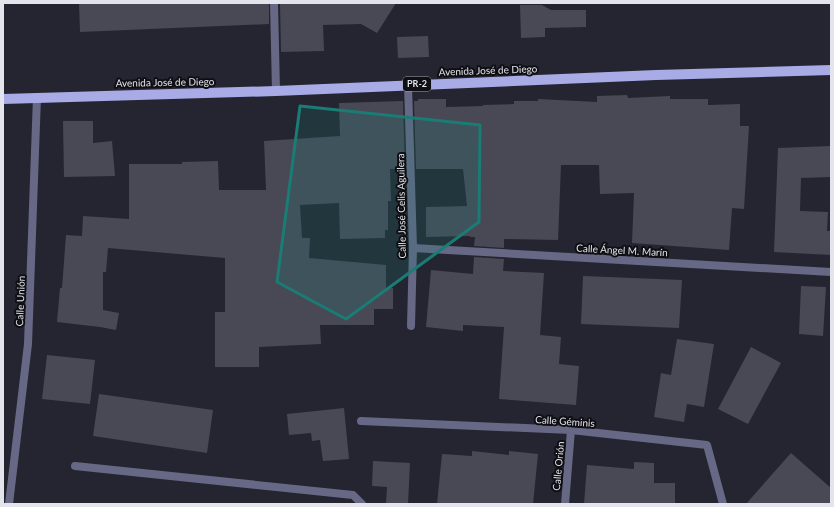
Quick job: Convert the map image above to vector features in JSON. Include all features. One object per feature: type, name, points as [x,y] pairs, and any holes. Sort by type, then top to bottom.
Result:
[{"type":"main road","name":"Avenida José de Diego","points":[[3,99],[276,91],[831,70]]},
{"type":"street","points":[[274,3],[276,91]]},
{"type":"street","name":"Calle José Celis Aguilera","points":[[408,85],[413,248],[411,326]]},
{"type":"street","name":"Calle Unión","points":[[9,504],[28,344],[37,97]]},
{"type":"street","name":"Calle Ángel M. Marín","points":[[413,248],[831,272]]},
{"type":"street","name":"Calle Géminis","points":[[361,420],[571,430],[707,445],[723,504]]},
{"type":"street","name":"Calle Orión","points":[[564,504],[571,430]]},
{"type":"street","points":[[75,466],[353,495],[362,504]]},
{"type":"highlighted area","points":[[300,106],[480,125],[479,222],[346,319],[277,282]]},
{"type":"building","points":[[79,3],[269,3],[269,24],[80,32]]},
{"type":"building","points":[[280,3],[396,3],[377,33],[361,24],[323,25],[324,51],[281,52]]},
{"type":"building","points":[[520,5],[542,5],[551,10],[586,10],[586,27],[545,28],[545,37],[521,38]]},
{"type":"building","points":[[428,36],[429,57],[398,58],[397,37]]},
{"type":"building","points":[[627,95],[628,98],[670,96],[670,99],[708,99],[708,105],[740,104],[740,126],[749,126],[744,209],[732,208],[729,250],[632,243],[634,193],[600,194],[599,165],[561,165],[558,240],[504,239],[504,248],[474,246],[475,237],[470,236],[426,237],[426,207],[467,206],[463,169],[416,169],[414,101],[418,101],[418,99],[446,99],[446,107],[483,106],[514,104],[514,101],[538,101],[538,99],[597,102],[597,96]]},
{"type":"building","points":[[403,101],[405,169],[390,169],[391,201],[388,201],[388,230],[385,230],[385,238],[340,239],[339,203],[300,205],[302,238],[310,238],[309,258],[386,265],[386,288],[393,288],[393,309],[374,309],[374,325],[320,325],[321,344],[259,347],[259,367],[215,367],[215,312],[225,312],[225,258],[108,248],[106,272],[103,272],[103,310],[119,313],[116,330],[57,322],[60,288],[62,288],[66,235],[82,236],[83,216],[129,219],[129,164],[182,164],[182,162],[218,161],[219,190],[266,190],[264,141],[340,136],[339,103]]},
{"type":"building","points":[[63,121],[93,121],[93,143],[112,141],[115,176],[64,177]]},
{"type":"building","points":[[831,146],[831,177],[801,178],[800,211],[828,212],[827,231],[831,231],[831,255],[774,252],[778,148]]},
{"type":"building","points":[[474,257],[504,259],[503,271],[544,273],[540,335],[561,337],[559,364],[579,366],[576,405],[499,399],[504,327],[463,325],[463,331],[426,327],[431,270],[473,274]]},
{"type":"building","points":[[583,276],[682,280],[679,328],[581,324]]},
{"type":"building","points":[[801,286],[826,287],[823,336],[799,334]]},
{"type":"building","points":[[677,339],[714,344],[704,407],[687,404],[684,422],[654,417],[661,373],[671,375]]},
{"type":"building","points":[[751,347],[781,363],[748,424],[718,409]]},
{"type":"building","points":[[47,355],[95,360],[90,404],[42,399]]},
{"type":"building","points":[[99,394],[213,410],[207,453],[93,436]]},
{"type":"building","points":[[344,408],[349,459],[323,461],[320,440],[312,441],[311,433],[289,435],[287,414]]},
{"type":"building","points":[[472,451],[509,455],[509,451],[538,454],[533,504],[437,504],[442,454],[472,456]]},
{"type":"building","points":[[791,453],[831,488],[831,504],[746,504]]},
{"type":"building","points":[[373,461],[410,463],[408,504],[386,504],[387,487],[372,486]]},
{"type":"building","points":[[634,462],[654,463],[654,483],[675,483],[675,504],[584,504],[587,465],[634,469]]}]
